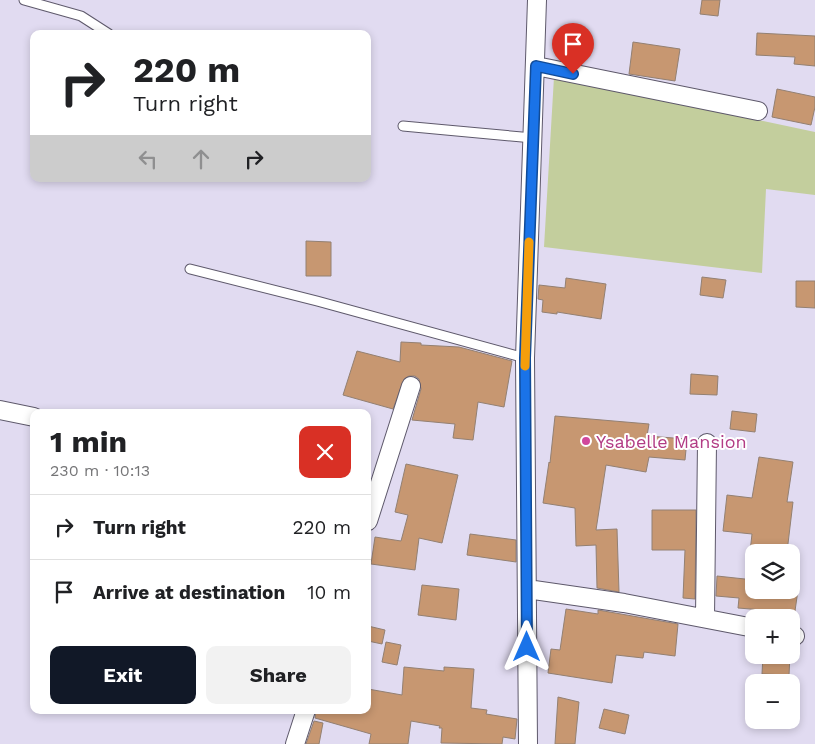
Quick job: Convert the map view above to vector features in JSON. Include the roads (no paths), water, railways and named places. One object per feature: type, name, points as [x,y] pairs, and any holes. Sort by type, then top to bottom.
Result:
[{"type":"street","points":[[528,744],[525,358],[537,0]]},
{"type":"street","points":[[536,66],[758,110]]},
{"type":"street","points":[[371,512],[411,386]]},
{"type":"street","points":[[0,410],[30,417]]},
{"type":"street","points":[[705,618],[707,443]]},
{"type":"street","points":[[527,590],[624,603],[745,626]]},
{"type":"street","points":[[295,744],[305,714]]},
{"type":"lane","points":[[24,0],[81,16],[103,30]]},
{"type":"lane","points":[[403,126],[533,138]]},
{"type":"lane","points":[[190,269],[317,301],[525,358]]},
{"type":"place","name":"Ysabelle Mansion","points":[[586,441]]}]
